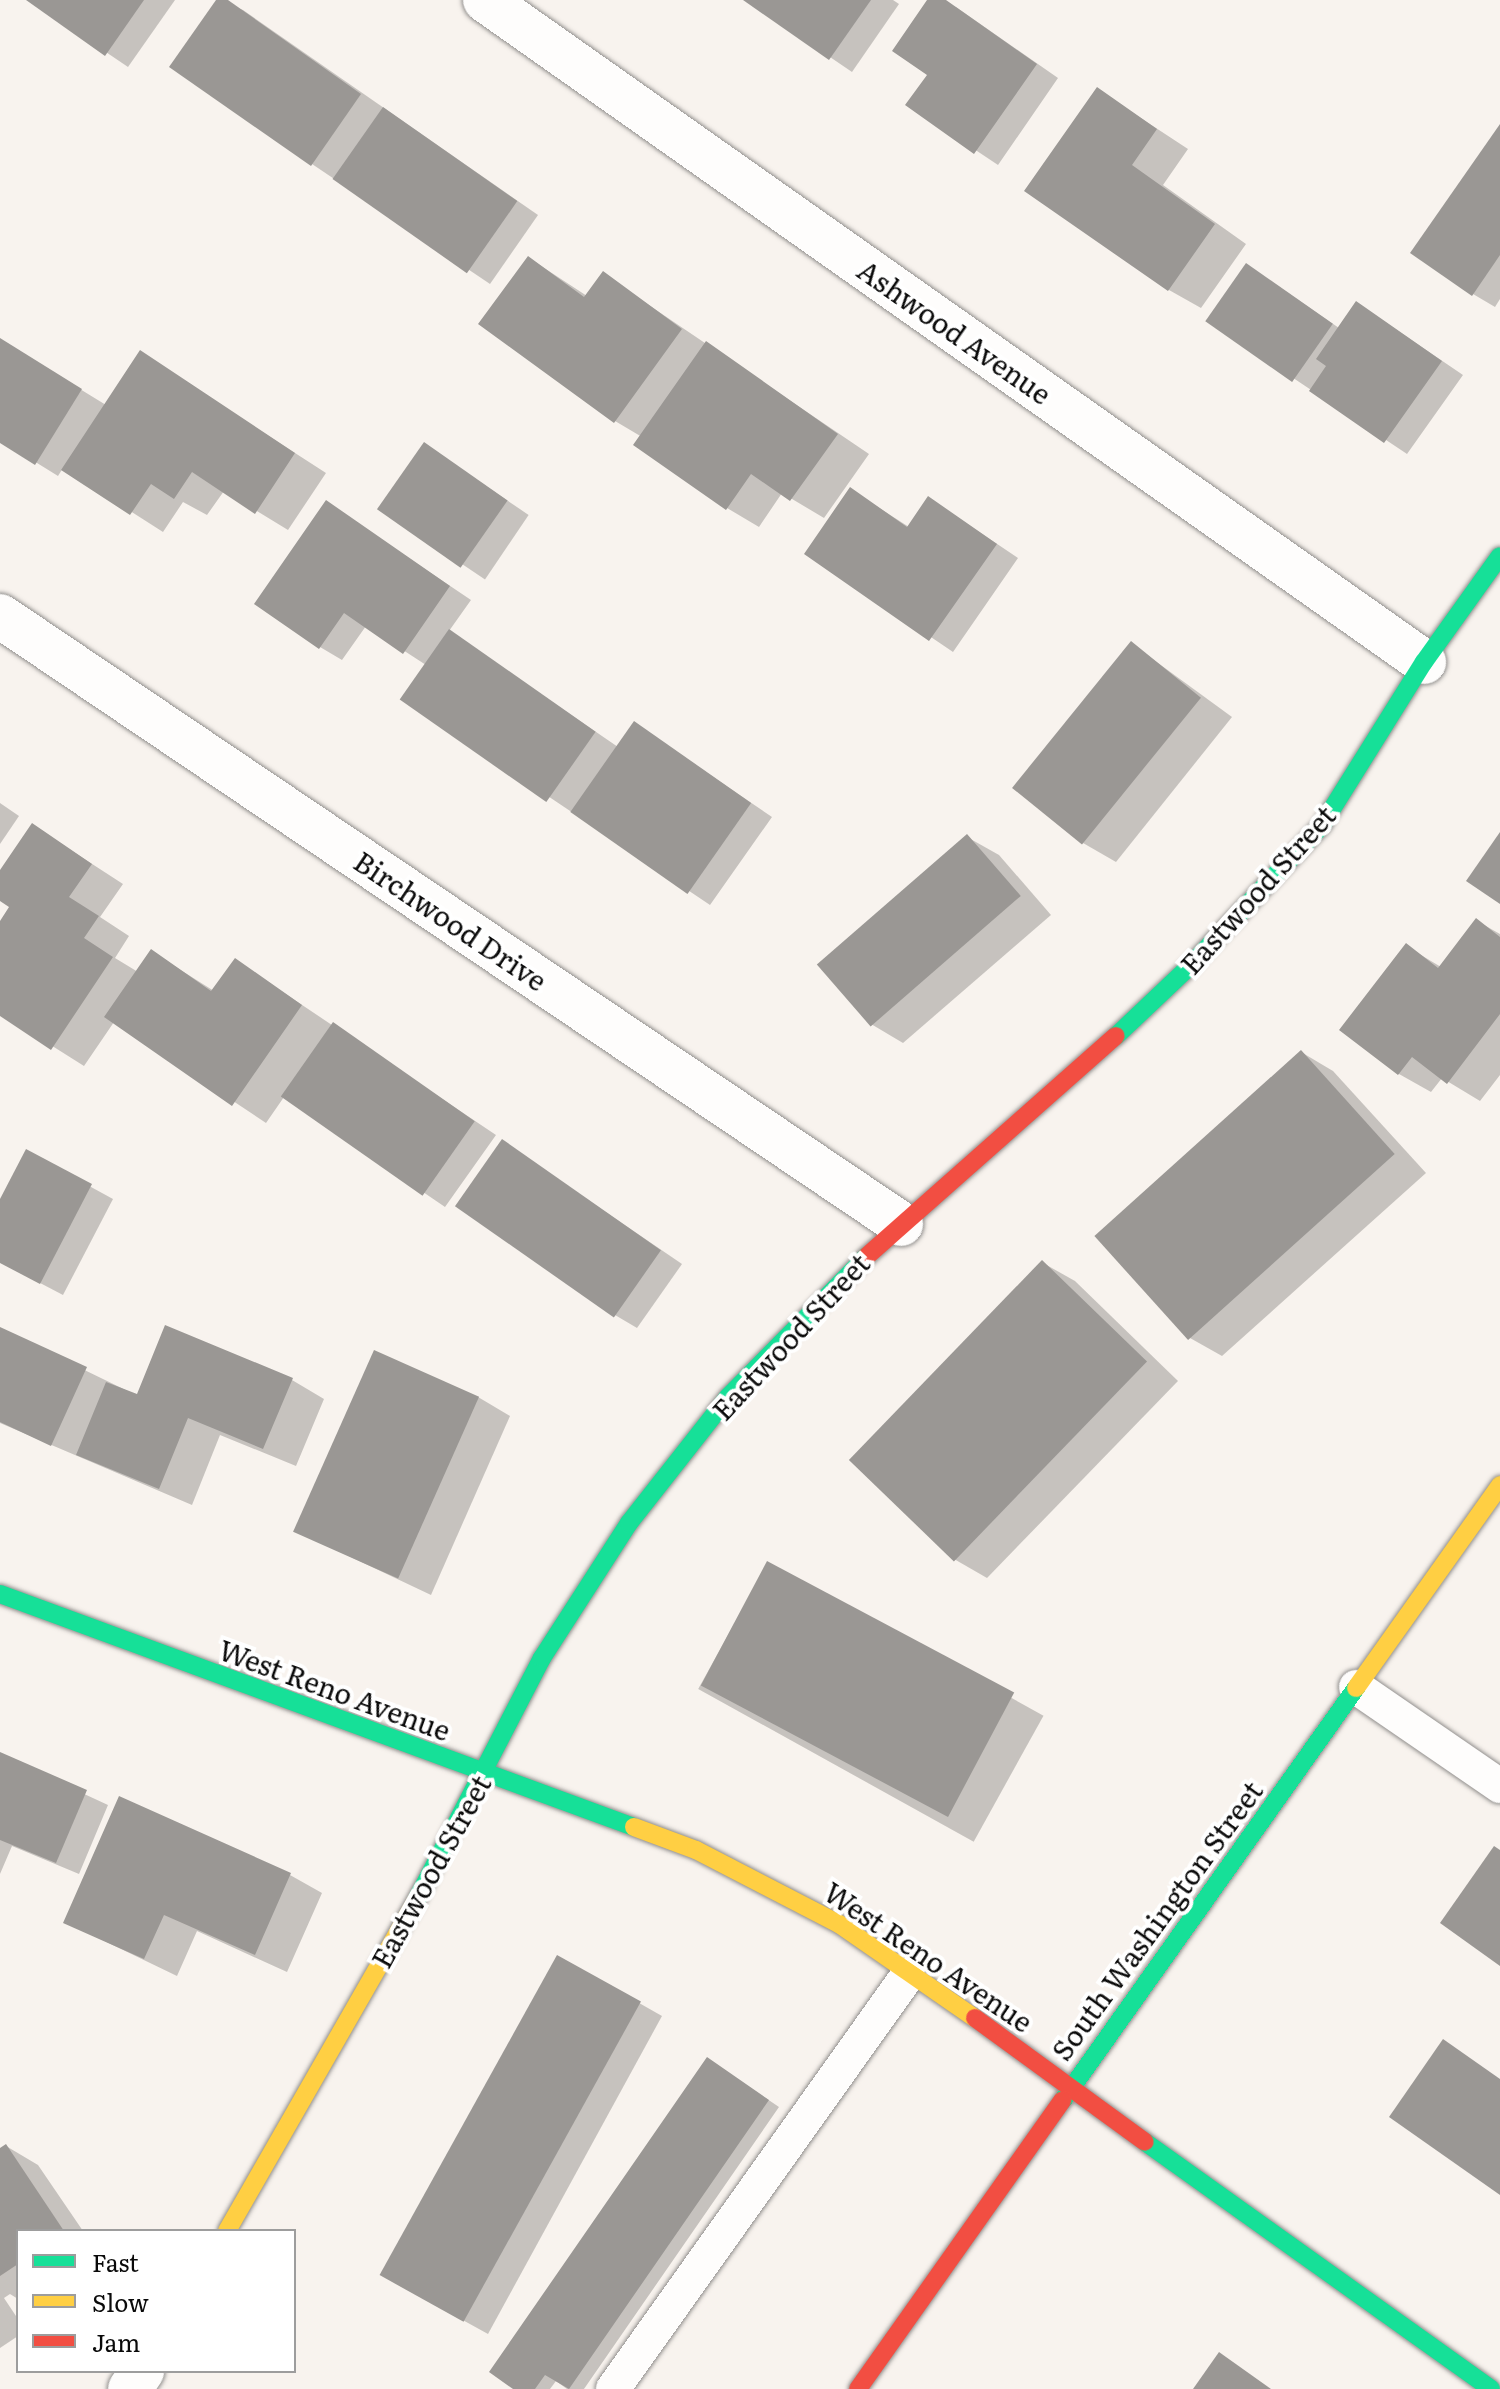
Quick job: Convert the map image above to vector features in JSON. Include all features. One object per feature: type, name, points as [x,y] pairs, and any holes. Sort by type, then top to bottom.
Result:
[{"type":"street","name":"Ashwood Avenue","points":[[485,0],[1424,662]]},
{"type":"street","name":"Eastwood Street","points":[[228,2229],[483,1774],[542,1658],[629,1523],[728,1397],[838,1280],[1038,1110],[1191,965],[1322,825],[1424,662],[1500,556]]},
{"type":"street","name":"Birchwood Drive","points":[[0,616],[901,1224]]},
{"type":"street","name":"South Washington Street","points":[[858,2389],[1500,1485]]},
{"type":"street","name":"West Reno Avenue","points":[[0,1594],[696,1850],[839,1924],[908,1975],[1072,2085],[1198,2184],[1491,2389]]},
{"type":"lane","points":[[1356,1687],[1500,1786]]},
{"type":"lane","points":[[613,2389],[908,1975]]},
{"type":"building","points":[[26,0],[144,0],[105,56]]},
{"type":"building","points":[[216,0],[228,0],[361,94],[311,166],[169,67]]},
{"type":"building","points":[[743,0],[871,0],[829,60]]},
{"type":"building","points":[[927,0],[946,0],[1037,64],[974,154],[905,105],[927,75],[892,51]]},
{"type":"building","points":[[1097,87],[1157,129],[1132,165],[1215,224],[1168,291],[1024,191]]},
{"type":"building","points":[[383,107],[517,201],[467,273],[333,179]]},
{"type":"building","points":[[1500,124],[1500,255],[1472,296],[1410,253]]},
{"type":"building","points":[[528,256],[584,297],[603,271],[682,329],[614,423],[478,324]]},
{"type":"building","points":[[1246,263],[1333,324],[1292,382],[1205,321]]},
{"type":"building","points":[[1356,301],[1442,361],[1384,443],[1309,391],[1326,366],[1316,359]]},
{"type":"building","points":[[0,338],[82,389],[35,465],[0,443]]},
{"type":"building","points":[[706,341],[838,434],[790,501],[751,474],[726,510],[633,445]]},
{"type":"building","points":[[140,350],[295,453],[255,514],[192,472],[174,499],[151,484],[130,515],[61,470]]},
{"type":"building","points":[[424,442],[508,501],[461,568],[377,509]]},
{"type":"building","points":[[850,487],[907,527],[928,496],[997,544],[929,641],[804,554]]},
{"type":"building","points":[[326,500],[450,586],[403,654],[344,613],[319,649],[254,604]]},
{"type":"building","points":[[449,629],[596,732],[546,802],[400,699]]},
{"type":"building","points":[[1131,641],[1201,698],[1082,845],[1012,788]]},
{"type":"building","points":[[634,721],[751,803],[687,894],[570,812]]},
{"type":"building","points":[[32,823],[92,864],[69,897],[99,916],[84,938],[113,957],[51,1050],[0,1016],[0,921],[9,907],[0,901],[0,870]]},
{"type":"building","points":[[1500,832],[1500,904],[1466,881]]},
{"type":"building","points":[[967,834],[1021,896],[871,1026],[817,965]]},
{"type":"building","points":[[1476,918],[1500,937],[1500,1014],[1447,1084],[1412,1057],[1398,1075],[1339,1030],[1406,943],[1438,968]]},
{"type":"building","points":[[151,949],[211,991],[235,958],[302,1005],[232,1106],[104,1017]]},
{"type":"building","points":[[333,1022],[475,1121],[423,1196],[281,1097]]},
{"type":"building","points":[[1301,1050],[1395,1154],[1188,1340],[1094,1236]]},
{"type":"building","points":[[502,1139],[661,1250],[614,1317],[455,1206]]},
{"type":"building","points":[[26,1149],[92,1184],[40,1284],[0,1263],[0,1199]]},
{"type":"building","points":[[1042,1260],[1147,1361],[954,1561],[849,1460]]},
{"type":"building","points":[[165,1325],[293,1378],[263,1449],[188,1418],[159,1489],[76,1455],[106,1382],[137,1394]]},
{"type":"building","points":[[0,1327],[87,1367],[51,1446],[0,1422]]},
{"type":"building","points":[[374,1350],[479,1397],[398,1579],[293,1532]]},
{"type":"building","points":[[767,1561],[1014,1692],[948,1817],[701,1685]]},
{"type":"building","points":[[0,1752],[87,1790],[56,1863],[0,1840]]},
{"type":"building","points":[[119,1796],[291,1873],[255,1955],[164,1915],[144,1959],[63,1923]]},
{"type":"building","points":[[1494,1846],[1500,1850],[1500,1966],[1440,1923]]},
{"type":"building","points":[[557,1955],[641,2002],[464,2322],[380,2275]]},
{"type":"building","points":[[1443,2039],[1500,2079],[1500,2195],[1389,2117]]},
{"type":"building","points":[[707,2057],[769,2100],[569,2389],[545,2375],[535,2389],[513,2389],[489,2372]]},
{"type":"building","points":[[6,2144],[63,2229],[16,2229],[16,2265],[0,2276],[0,2148]]},
{"type":"building","points":[[1219,2352],[1271,2389],[1193,2389]]},
{"type":"traffic: fast","points":[[1116,1036],[1191,965],[1322,825],[1424,662],[1500,556]]},
{"type":"traffic: fast","points":[[416,1901],[542,1658],[629,1523],[728,1397],[867,1256]]},
{"type":"traffic: fast","points":[[0,1594],[634,1827]]},
{"type":"traffic: fast","points":[[1063,2100],[1356,1688]]},
{"type":"traffic: fast","points":[[1145,2142],[1491,2389]]},
{"type":"traffic: slow","points":[[1356,1688],[1500,1485]]},
{"type":"traffic: slow","points":[[634,1827],[696,1850],[839,1924],[975,2018]]},
{"type":"traffic: slow","points":[[228,2229],[416,1901]]},
{"type":"traffic: jam","points":[[867,1256],[1116,1036]]},
{"type":"traffic: jam","points":[[975,2018],[1145,2142]]},
{"type":"traffic: jam","points":[[858,2389],[1063,2100]]}]
